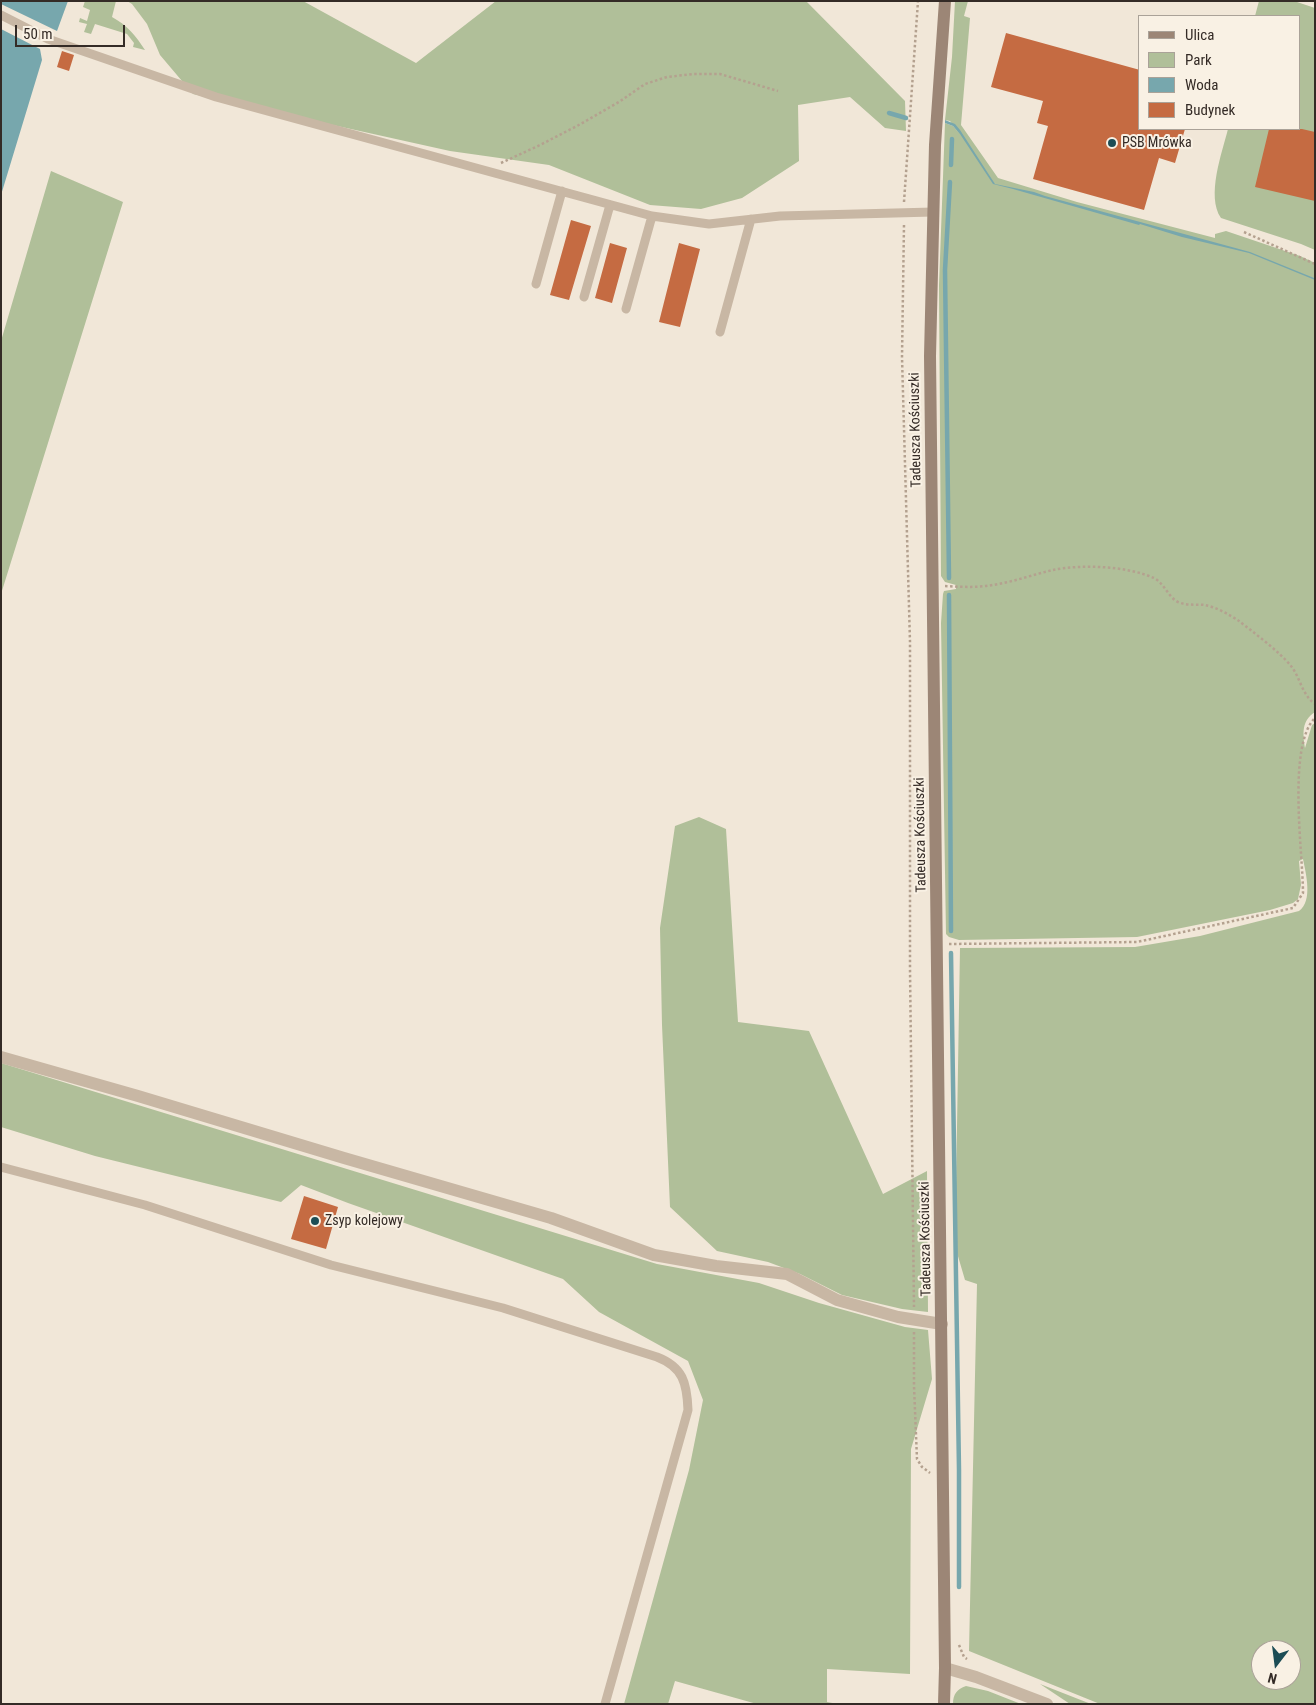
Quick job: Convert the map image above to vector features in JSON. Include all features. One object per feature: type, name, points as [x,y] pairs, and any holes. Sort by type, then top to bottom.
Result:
[{"type":"main road","name":"Tadeusza Kościuszki","points":[[944,1],[933,212],[930,356],[942,1324],[944,1704]]},
{"type":"street","points":[[1,1057],[551,1218],[654,1255],[716,1266],[787,1274],[837,1300],[914,1320],[942,1324]]},
{"type":"street","points":[[945,1668],[976,1677],[1047,1704]]},
{"type":"lane","points":[[1,15],[48,39],[216,97],[376,142],[486,169],[652,216],[709,224],[780,216],[933,212]]},
{"type":"lane","points":[[536,284],[562,191]]},
{"type":"lane","points":[[584,297],[610,205]]},
{"type":"lane","points":[[626,309],[652,216]]},
{"type":"lane","points":[[720,332],[751,219]]},
{"type":"lane","points":[[1,1168],[145,1205],[331,1265],[503,1308],[670,1362],[678,1370],[688,1392],[688,1410],[605,1704]]},
{"type":"path","points":[[918,1],[906,157],[902,357],[910,642],[910,969],[914,1386],[917,1459],[922,1467],[934,1478]]},
{"type":"path","points":[[486,169],[577,126],[619,102],[645,84],[667,77],[693,74],[720,74],[778,91]]},
{"type":"path","points":[[1244,232],[1315,264]]},
{"type":"path","points":[[952,586],[974,587],[998,584],[1055,569],[1081,567],[1130,571],[1153,578],[1159,581],[1170,597],[1178,602],[1206,605],[1238,621],[1282,656],[1292,667],[1307,695],[1315,704]]},
{"type":"path","points":[[938,944],[1137,942],[1293,908],[1303,893],[1300,757],[1304,735],[1309,724],[1315,718]]},
{"type":"green space","points":[[85,1],[116,1],[112,17],[131,31],[145,50],[133,47],[134,43],[127,34],[95,24],[91,34],[84,32],[87,24],[79,22],[80,18],[87,21],[90,10],[83,7]]},
{"type":"green space","points":[[127,1],[303,1],[416,63],[496,1],[806,1],[905,101],[906,131],[885,128],[850,97],[798,105],[799,161],[742,198],[701,209],[650,205],[549,165],[450,151],[193,94],[160,55],[147,24],[132,4]]},
{"type":"green space","points":[[955,1],[968,1],[964,16],[970,18],[961,125],[998,178],[1077,202],[1215,238],[1215,234],[1226,231],[1300,256],[1315,263],[1315,712],[1307,719],[1304,733],[1305,748],[1312,725],[1315,723],[1315,1704],[1100,1704],[969,1651],[977,1284],[965,1280],[955,1246],[960,948],[1135,947],[1200,936],[1299,911],[1306,901],[1307,887],[1303,859],[1299,861],[1301,885],[1298,899],[1293,903],[1270,910],[1137,937],[959,940],[946,934],[941,623],[944,591],[956,589],[956,585],[945,582],[941,576],[939,285],[945,123],[953,126],[959,133],[950,121],[945,120],[952,57]]},
{"type":"green space","points":[[1259,1],[1294,1],[1315,8],[1315,250],[1221,218],[1217,209],[1215,186],[1228,130],[1301,130],[1301,15],[1255,15]]},
{"type":"green space","points":[[51,171],[123,202],[1,594],[1,341]]},
{"type":"green space","points":[[699,817],[726,829],[738,1022],[809,1031],[883,1194],[927,1171],[928,1312],[902,1309],[842,1295],[800,1274],[768,1262],[717,1251],[670,1207],[660,928],[675,826]]},
{"type":"green space","points":[[1,1063],[657,1264],[759,1283],[819,1303],[905,1327],[928,1330],[932,1379],[911,1449],[910,1674],[827,1669],[827,1702],[838,1704],[757,1704],[675,1681],[668,1704],[624,1704],[689,1470],[703,1400],[688,1361],[599,1312],[563,1279],[301,1185],[281,1202],[95,1156],[1,1127]]},
{"type":"green space","points":[[1040,1684],[1091,1704],[1070,1704]]},
{"type":"green space","points":[[966,1686],[988,1691],[1021,1704],[953,1704],[956,1692]]},
{"type":"water","points":[[1,1],[68,1],[57,31],[1,4]]},
{"type":"water","points":[[1,29],[40,49],[42,60],[1,195]]},
{"type":"water","points":[[945,120],[955,124],[960,130],[995,184],[1034,192],[1250,252],[1315,280],[1249,253],[1182,237],[993,184],[960,134],[953,126],[945,123]]},
{"type":"building","name":"PSB Mrówka","points":[[1006,33],[1138,69],[1138,130],[1185,130],[1175,163],[1159,158],[1144,210],[1033,179],[1048,126],[1037,123],[1043,101],[991,87]]},
{"type":"building","points":[[62,51],[74,55],[69,71],[57,67]]},
{"type":"building","points":[[1302,129],[1315,132],[1315,201],[1255,187],[1269,130]]},
{"type":"building","points":[[571,220],[591,226],[569,300],[550,295]]},
{"type":"building","points":[[610,243],[627,248],[612,303],[595,298]]},
{"type":"building","points":[[679,243],[700,249],[680,327],[659,322]]},
{"type":"building","name":"Zsyp kolejowy","points":[[304,1196],[338,1207],[326,1249],[291,1239]]},
{"type":"waterway","points":[[889,113],[906,118]]},
{"type":"waterway","points":[[951,165],[952,139]]},
{"type":"waterway","points":[[949,578],[945,270],[950,182]]},
{"type":"waterway","points":[[949,595],[951,931]]},
{"type":"waterway","points":[[951,953],[959,1587]]},
{"type":"place","name":"PSB Mrówka","points":[[1112,143]]},
{"type":"place","name":"Zsyp kolejowy","points":[[315,1221]]}]
